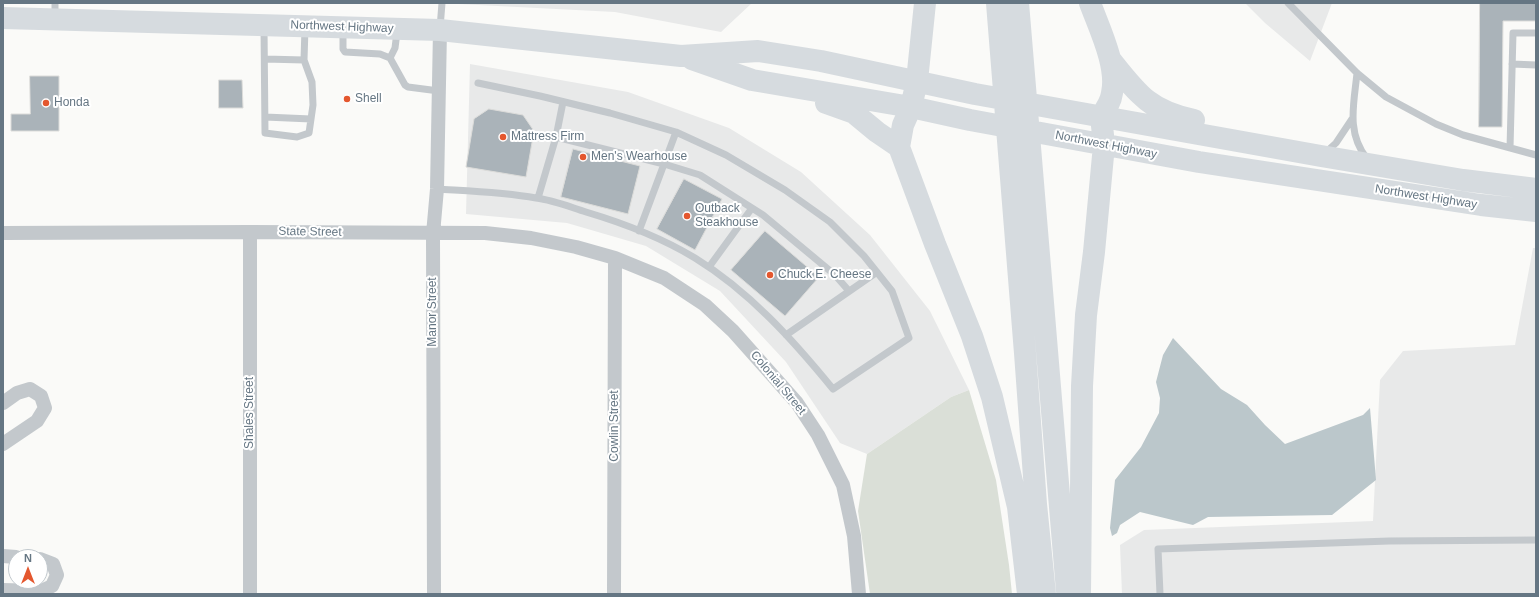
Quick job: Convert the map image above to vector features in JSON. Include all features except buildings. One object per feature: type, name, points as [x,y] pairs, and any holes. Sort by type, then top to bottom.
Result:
[{"type":"main road","points":[[925,3],[917,81],[911,107],[904,125],[900,147],[935,244],[972,336],[992,397],[1018,507],[1028,594]]},
{"type":"main road","points":[[997,3],[1026,354],[1036,504],[1045,594]]},
{"type":"main road","points":[[1018,3],[1067,594]]},
{"type":"main road","points":[[1080,594],[1081,440],[1086,315],[1094,252],[1104,145],[1101,116],[1108,105],[1113,84],[1110,59],[1090,3]]},
{"type":"main road","name":"Northwest Highway","points":[[3,18],[55,11],[264,25],[440,30],[680,56],[758,51],[821,61],[975,94],[1371,165],[1456,179],[1536,189]]},
{"type":"main road","name":"Northwest Highway","points":[[680,56],[752,80],[911,107],[970,120],[1104,145],[1199,162],[1359,187],[1481,205],[1536,211]]},
{"type":"main road","points":[[1110,59],[1134,90],[1153,106],[1177,117],[1211,124],[1263,145]]},
{"type":"main road","points":[[752,80],[854,113],[877,132],[900,147]]},
{"type":"street","name":"Manor Street","points":[[434,594],[432,234],[437,189],[440,30]]},
{"type":"street","name":"Shales Street","points":[[250,232],[250,594]]},
{"type":"street","name":"State Street","points":[[3,233],[485,233],[531,238],[576,247],[615,258]]},
{"type":"street","name":"Cowlin Street","points":[[614,594],[615,258]]},
{"type":"street","name":"Colonial Street","points":[[615,258],[664,278],[705,305],[733,330],[797,403],[818,435],[843,485],[854,536],[859,594]]},
{"type":"street","points":[[3,403],[17,393],[30,390],[41,396],[45,408],[37,421],[3,444]]},
{"type":"street","points":[[48,562],[53,564],[57,575],[52,586],[48,588]]},
{"type":"street","points":[[3,590],[41,591],[45,589]]},
{"type":"lane","points":[[440,30],[442,3]]},
{"type":"lane","points":[[1288,3],[1357,73],[1386,97],[1436,124],[1463,135],[1536,155]]},
{"type":"lane","points":[[264,25],[265,133],[297,137],[309,133],[313,105],[312,82],[304,60],[305,26]]},
{"type":"lane","points":[[343,27],[343,49],[345,52],[380,54],[390,58],[408,87],[439,91]]},
{"type":"lane","points":[[390,58],[395,48],[398,28]]},
{"type":"lane","points":[[1510,148],[1513,33],[1536,33]]},
{"type":"lane","points":[[265,59],[304,60]]},
{"type":"lane","points":[[1512,64],[1536,64]]},
{"type":"lane","points":[[1357,73],[1352,119],[1355,139],[1359,149],[1371,165]]},
{"type":"lane","points":[[437,189],[538,198],[610,219],[640,231],[695,258],[737,289],[786,335],[833,389],[909,338],[892,291],[864,256],[830,222],[786,190],[726,155],[676,132],[563,102],[478,83]]},
{"type":"lane","points":[[538,198],[556,137],[563,102]]},
{"type":"lane","points":[[265,117],[311,119]]},
{"type":"lane","points":[[1321,156],[1336,143],[1352,119]]},
{"type":"lane","points":[[640,231],[676,132]]},
{"type":"lane","points":[[556,137],[664,164],[700,175],[769,220],[835,275],[849,291]]},
{"type":"lane","points":[[709,267],[752,208]]},
{"type":"lane","points":[[786,335],[877,272]]},
{"type":"lane","points":[[1160,594],[1158,550],[1389,541],[1536,540]]},
{"type":"shaded area","points":[[439,3],[752,3],[721,32],[615,12]]},
{"type":"shaded area","points":[[1245,3],[1332,3],[1310,61],[1265,23]]},
{"type":"shaded area","points":[[470,64],[628,92],[729,128],[801,172],[870,235],[930,311],[969,390],[951,397],[867,454],[840,443],[786,362],[720,291],[646,246],[567,223],[466,214]]},
{"type":"shaded area","points":[[1533,248],[1536,248],[1536,594],[1122,594],[1120,545],[1144,530],[1373,521],[1380,380],[1403,351],[1515,345]]},
{"type":"shaded area","points":[[1173,338],[1221,389],[1247,405],[1285,444],[1363,415],[1370,408],[1376,480],[1332,515],[1208,517],[1193,525],[1140,512],[1120,525],[1117,533],[1112,536],[1110,528],[1115,480],[1141,447],[1159,413],[1160,398],[1156,382],[1163,355]]},
{"type":"shaded area","points":[[969,390],[996,480],[1012,594],[870,594],[858,511],[867,454],[951,397]]},
{"type":"place","name":"Shell","points":[[347,99]]},
{"type":"place","name":"Honda","points":[[46,103]]},
{"type":"place","name":"Mattress Firm","points":[[503,137]]},
{"type":"place","name":"Men's Wearhouse","points":[[583,157]]},
{"type":"place","name":"Outback Steakhouse","points":[[687,216]]},
{"type":"place","name":"Chuck E. Cheese","points":[[770,275]]}]
